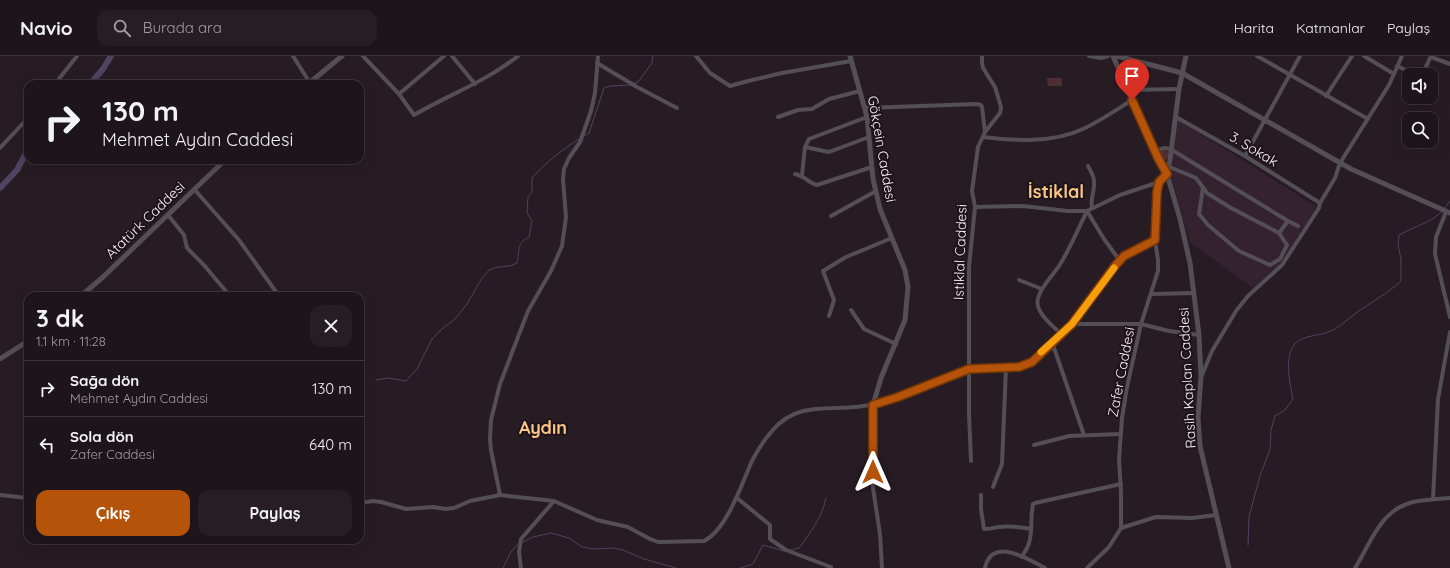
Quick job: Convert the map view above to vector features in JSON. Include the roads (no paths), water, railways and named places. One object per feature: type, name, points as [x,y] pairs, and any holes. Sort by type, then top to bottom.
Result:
[{"type":"street","points":[[58,80],[77,56]]},
{"type":"street","points":[[293,56],[307,80]]},
{"type":"street","points":[[313,80],[342,56]]},
{"type":"street","points":[[363,56],[399,94],[414,115],[505,67],[518,56]]},
{"type":"street","points":[[399,94],[444,56]]},
{"type":"street","points":[[452,56],[475,84]]},
{"type":"street","points":[[500,495],[490,450],[491,420],[500,384],[528,311],[562,246],[566,218],[562,179],[564,169],[569,158],[580,142],[592,111],[598,56]]},
{"type":"street","points":[[696,56],[710,73],[730,86],[782,73],[851,59]]},
{"type":"street","name":"Istiklal Caddesi","points":[[971,461],[969,267],[975,207],[972,191],[975,159],[978,147],[985,132],[1000,113],[1001,107],[995,87],[983,68],[982,56]]},
{"type":"street","points":[[1089,56],[1101,58],[1108,56]]},
{"type":"street","name":"Rasih Kaplan Caddesi","points":[[1112,56],[1160,163],[1167,174],[1185,240],[1199,335],[1201,376],[1200,446],[1229,568]]},
{"type":"street","points":[[1117,56],[1131,57],[1182,73],[1351,169],[1448,212],[1436,237],[1435,254],[1450,317]]},
{"type":"street","points":[[975,207],[1023,206],[1068,211],[1087,211],[1120,195],[1159,182],[1167,174],[1169,165],[1179,89],[1186,56]]},
{"type":"street","points":[[1257,56],[1368,119]]},
{"type":"street","points":[[1245,156],[1300,56]]},
{"type":"street","points":[[1326,96],[1352,56]]},
{"type":"street","points":[[1364,56],[1394,74]]},
{"type":"street","points":[[1201,376],[1212,351],[1236,311],[1248,296],[1282,265],[1319,208],[1320,203],[1335,178],[1340,162],[1388,85],[1402,56]]},
{"type":"street","points":[[1425,68],[1431,56],[1450,64]]},
{"type":"street","name":"Gökçein Caddesi","points":[[851,59],[867,117],[872,168],[880,209],[905,270],[908,287],[905,320],[881,378],[873,405]]},
{"type":"street","points":[[597,63],[637,87],[677,108]]},
{"type":"street","points":[[1397,66],[1402,68]]},
{"type":"street","points":[[1128,90],[1179,89]]},
{"type":"street","points":[[778,117],[798,110],[812,109],[829,99],[860,92]]},
{"type":"street","points":[[983,137],[1004,140],[1031,140],[1056,137],[1083,129],[1132,100]]},
{"type":"street","points":[[865,108],[976,104],[981,105],[982,107],[985,132]]},
{"type":"street","points":[[802,175],[805,147],[807,142],[813,137],[867,117]]},
{"type":"street","name":"3. Sokak","points":[[1176,117],[1245,156],[1320,203]]},
{"type":"street","points":[[0,148],[24,122]]},
{"type":"street","points":[[805,147],[829,152],[869,137]]},
{"type":"street","points":[[1156,153],[1159,149],[1163,148],[1172,150],[1298,226]]},
{"type":"street","points":[[1160,163],[1169,165],[1196,178],[1207,193],[1231,208],[1279,233],[1288,245],[1280,258],[1270,266],[1239,251],[1208,225],[1199,214],[1203,188]]},
{"type":"street","name":"Atatürk Caddesi","points":[[85,292],[221,164]]},
{"type":"street","points":[[1088,166],[1094,179],[1090,202],[1092,208]]},
{"type":"street","points":[[795,174],[802,175],[817,185],[872,168]]},
{"type":"street","name":"Zafer Caddesi","points":[[1121,528],[1121,484],[1119,460],[1120,434],[1127,387],[1141,324],[1152,294],[1158,264],[1155,240],[1157,192],[1159,182]]},
{"type":"street","points":[[194,189],[239,240],[276,292]]},
{"type":"street","points":[[831,216],[876,192]]},
{"type":"street","points":[[1087,211],[1104,239],[1120,261]]},
{"type":"street","points":[[1061,334],[1042,314],[1038,306],[1038,298],[1042,289],[1059,266],[1087,211]]},
{"type":"street","points":[[168,215],[184,234],[187,248],[227,292]]},
{"type":"street","points":[[1279,233],[1288,221]]},
{"type":"street","points":[[829,316],[834,300],[823,271],[846,257],[892,238]]},
{"type":"street","points":[[364,502],[381,502],[406,509],[434,507],[446,509],[454,508],[470,501],[500,495],[554,501],[597,520],[628,527],[658,542],[704,540],[710,538],[721,525],[737,498],[762,443],[778,423],[788,417],[807,410],[873,405],[898,397],[969,369],[1026,365],[1032,362],[1072,324],[1120,261],[1130,253],[1155,240]]},
{"type":"street","points":[[1019,280],[1042,289]]},
{"type":"street","points":[[1152,294],[1194,293]]},
{"type":"street","points":[[851,310],[864,329],[896,344]]},
{"type":"street","points":[[1072,324],[1141,324],[1199,335]]},
{"type":"street","points":[[1433,499],[1438,399],[1450,332]]},
{"type":"street","points":[[1052,342],[1084,435]]},
{"type":"street","points":[[0,359],[24,344]]},
{"type":"street","points":[[993,487],[1002,464],[1006,367]]},
{"type":"street","points":[[873,405],[873,488],[880,534],[882,568]]},
{"type":"street","points":[[1034,445],[1069,436],[1120,434]]},
{"type":"street","points":[[1022,557],[1029,544],[1032,510],[1035,502],[1121,484]]},
{"type":"street","points":[[0,495],[24,498]]},
{"type":"street","points":[[981,495],[981,509],[984,529],[1006,527],[1031,529]]},
{"type":"street","points":[[737,498],[770,524],[770,539],[786,550],[831,568]]},
{"type":"street","points":[[1355,568],[1376,529],[1395,510],[1412,502],[1450,498]]},
{"type":"street","points":[[522,568],[519,552],[521,541],[554,501]]},
{"type":"street","points":[[1088,568],[1109,547],[1121,528],[1156,517],[1192,518],[1216,515]]},
{"type":"street","points":[[985,568],[987,561],[991,556],[998,552],[1011,552],[1045,568]]},
{"type":"waterway","points":[[93,80],[103,69],[111,56]]},
{"type":"waterway","points":[[634,83],[638,82],[652,63],[653,56]]},
{"type":"waterway","points":[[584,136],[589,133],[604,88],[610,86],[630,85]]},
{"type":"waterway","points":[[376,380],[388,378],[406,381],[417,369],[432,339],[455,319],[467,304],[482,278],[489,270],[498,267],[510,266],[517,263],[520,245],[529,237],[532,221],[527,213],[528,197],[532,192],[532,178],[566,147],[579,139]]},
{"type":"waterway","points":[[0,188],[17,170],[24,157]]},
{"type":"waterway","points":[[1444,209],[1450,201]]},
{"type":"waterway","points":[[1248,545],[1249,517],[1260,476],[1270,449],[1271,430],[1275,416],[1285,410],[1293,399],[1288,364],[1294,345],[1301,339],[1327,333],[1341,325],[1401,281],[1401,259],[1398,245],[1399,235],[1434,218],[1442,211]]},
{"type":"waterway","points":[[791,550],[799,548],[811,531],[819,519],[826,498]]},
{"type":"waterway","points":[[523,542],[533,537],[551,533],[569,538],[582,547],[593,549],[613,548],[623,550],[644,559],[676,568]]},
{"type":"waterway","points":[[503,568],[511,552],[518,544]]},
{"type":"waterway","points":[[740,568],[753,564],[763,545],[784,551]]},
{"type":"district","name":"İstiklal","points":[[1056,192]]},
{"type":"district","name":"Aydın","points":[[543,428]]}]
